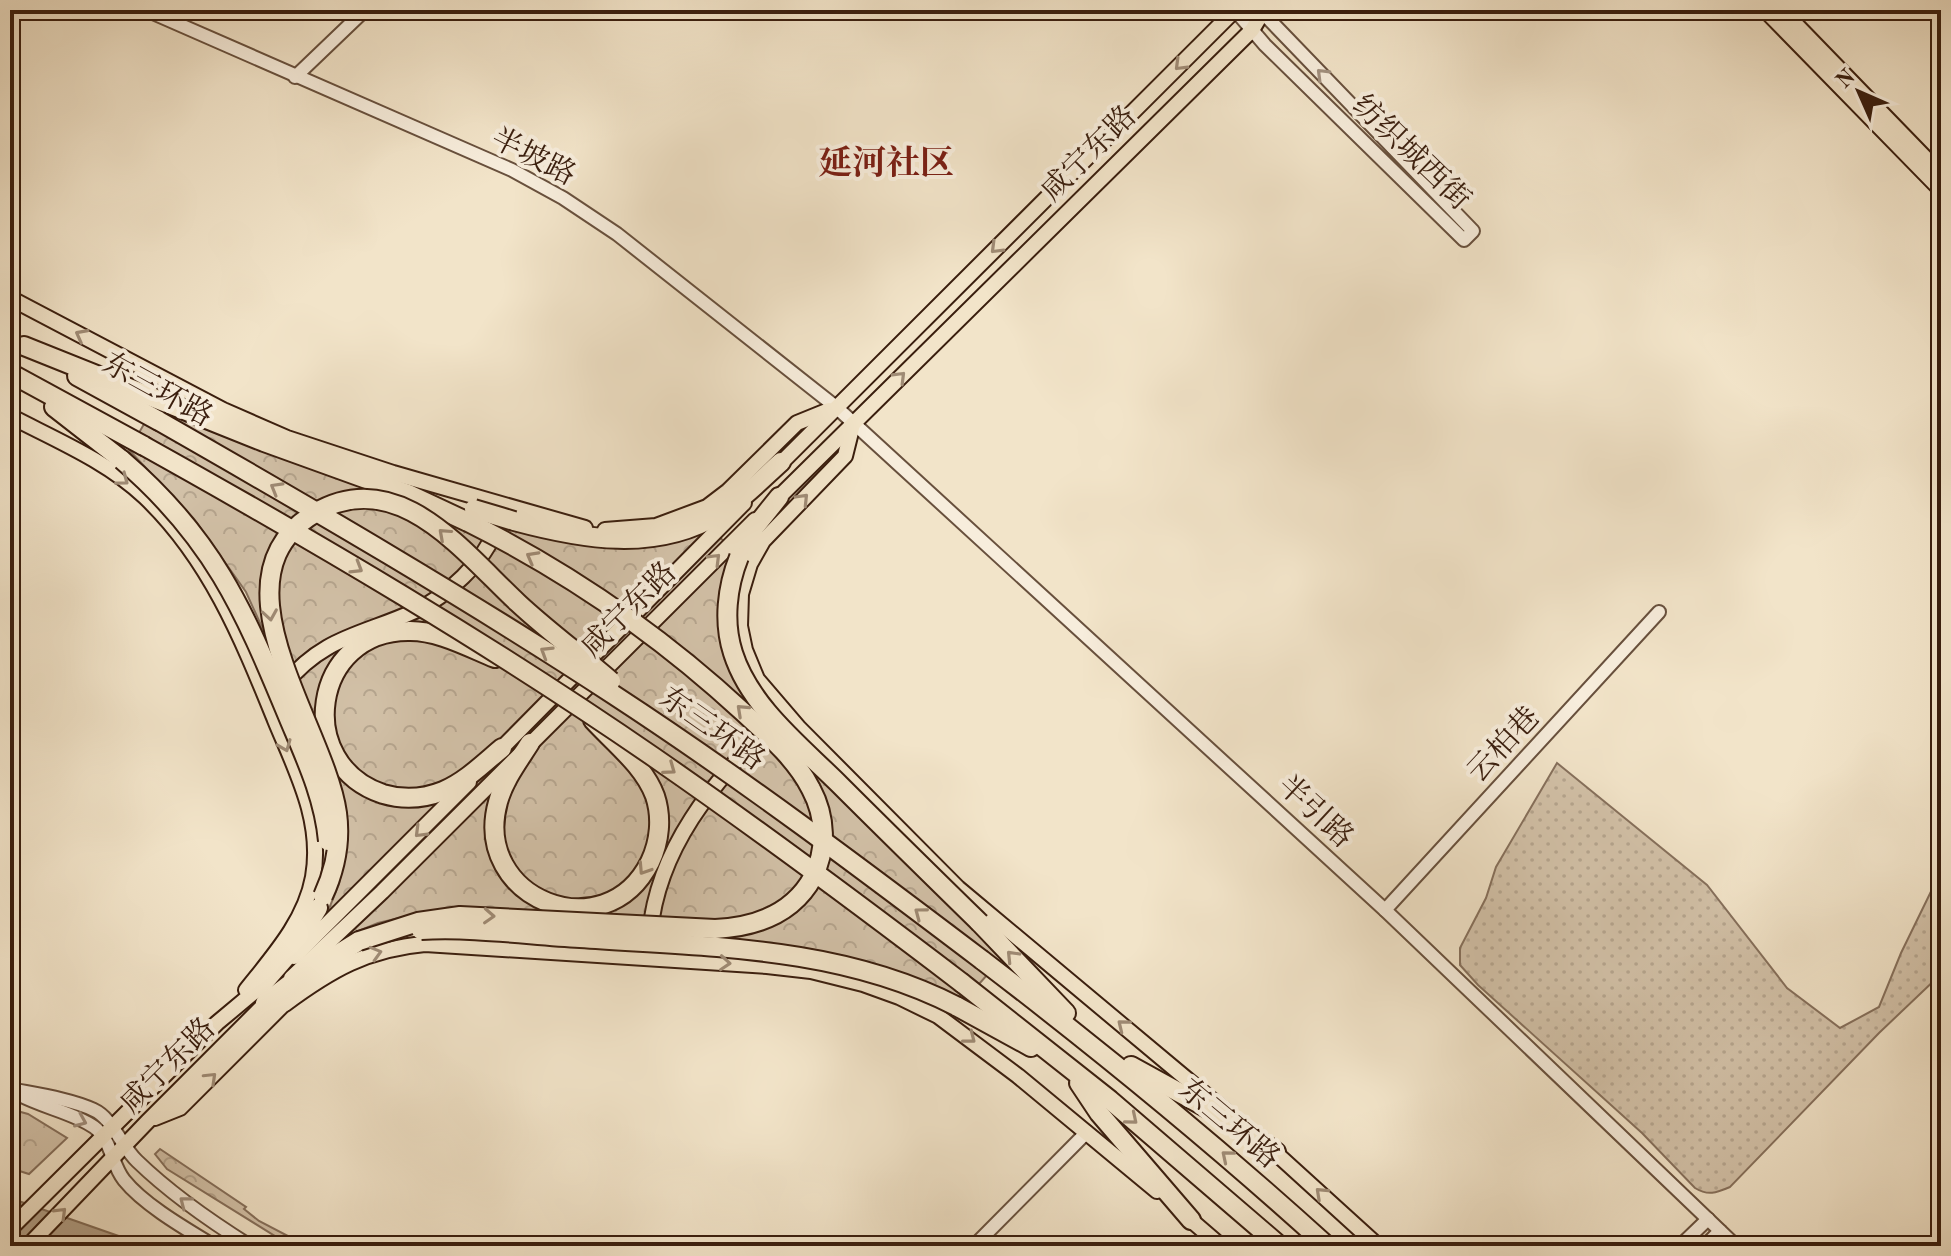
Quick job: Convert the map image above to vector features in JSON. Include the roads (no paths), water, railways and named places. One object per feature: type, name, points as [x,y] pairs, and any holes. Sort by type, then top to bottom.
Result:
[{"type":"highway","points":[[17,342],[236,432],[471,516],[614,608],[690,665],[757,725],[796,767],[812,790],[823,826],[820,857],[807,887],[770,918],[743,926],[715,929],[460,916],[401,926],[359,941],[262,996]]},
{"type":"highway","name":"东三环路","points":[[17,342],[393,556],[671,733],[781,810],[1104,1053],[1248,1174],[1327,1246]]},
{"type":"highway","points":[[10,374],[122,460],[159,494],[193,532],[225,578],[251,626],[321,802],[328,846],[320,902]]},
{"type":"highway","name":"东三环路","points":[[10,374],[286,526],[442,619],[728,810],[962,983],[1067,1065],[1280,1246]]},
{"type":"highway","points":[[471,516],[509,513],[606,539],[668,534],[716,516],[781,462]]},
{"type":"highway","points":[[779,497],[755,527],[739,557],[730,588],[728,628],[733,654],[750,687],[787,733],[980,923],[1104,1053],[1164,1082],[1231,1121],[1276,1152]]},
{"type":"highway","points":[[262,996],[320,902],[332,874],[337,850],[336,805],[324,762],[277,644],[270,616],[268,592],[273,566],[285,541],[302,522],[326,507],[371,500],[398,505],[422,516],[538,621],[671,733]]},
{"type":"highway","points":[[502,748],[443,791],[413,798],[388,796],[364,785],[335,756],[327,739],[324,717],[326,695],[343,659],[356,647],[373,637],[402,631],[417,631],[512,664]]},
{"type":"highway","points":[[530,743],[500,794],[494,827],[497,847],[509,874],[530,894],[559,906],[590,907],[612,901],[633,885],[647,866],[657,841],[659,821],[654,795],[634,763],[582,710]]},
{"type":"highway","points":[[359,941],[404,932],[441,930],[794,955],[878,973],[956,1006],[1067,1065],[1099,1113],[1191,1220]]},
{"type":"main road","name":"咸宁东路","points":[[28,1246],[94,1180],[318,933],[724,525],[781,462],[1235,10]]},
{"type":"main road","points":[[1765,10],[1941,190]]},
{"type":"main road","points":[[1782,10],[1941,174]]},
{"type":"main road","name":"咸宁东路","points":[[10,1229],[228,1012],[262,996],[382,892],[1252,30],[1263,11]]},
{"type":"main road","points":[[10,298],[223,410],[275,433],[509,513],[590,529],[637,529],[664,524],[713,504],[797,423],[836,407]]},
{"type":"main road","points":[[10,416],[105,467],[131,485],[155,508],[193,554],[222,598],[309,807],[316,845],[306,901],[289,934],[228,1012]]},
{"type":"main road","points":[[854,423],[845,456],[763,541],[744,579],[740,619],[745,650],[757,679],[783,711],[958,888],[1276,1152],[1378,1246]]},
{"type":"main road","points":[[268,704],[297,670],[326,648],[366,628],[417,610],[444,592],[485,551],[509,513]]},
{"type":"main road","points":[[648,958],[656,896],[684,830],[728,770],[783,711]]},
{"type":"main road","points":[[148,1121],[180,1108],[285,1004],[382,892]]},
{"type":"main road","points":[[285,1004],[349,962],[384,950],[412,945],[446,944],[811,971],[863,984],[899,997],[951,1024],[1087,1132],[1221,1246]]},
{"type":"street","name":"半坡路","points":[[146,10],[512,170],[563,198],[617,234],[854,423]]},
{"type":"street","points":[[295,77],[365,10]]},
{"type":"street","name":"纺织城西街","points":[[1235,10],[1464,240],[1473,231],[1263,11]]},
{"type":"street","name":"半引路","points":[[854,423],[1385,910],[1736,1246]]},
{"type":"street","name":"云柏巷","points":[[1385,910],[1659,612]]},
{"type":"street","points":[[10,1090],[92,1109],[118,1153],[250,1246]]},
{"type":"street","points":[[974,1246],[1087,1132]]},
{"type":"street","points":[[118,1153],[118,1171],[129,1185],[179,1224],[214,1246]]},
{"type":"street","points":[[1680,1246],[1708,1219]]},
{"type":"street","points":[[1705,1246],[1720,1231]]},
{"type":"district","name":"延河社区","points":[[886,162]]}]
